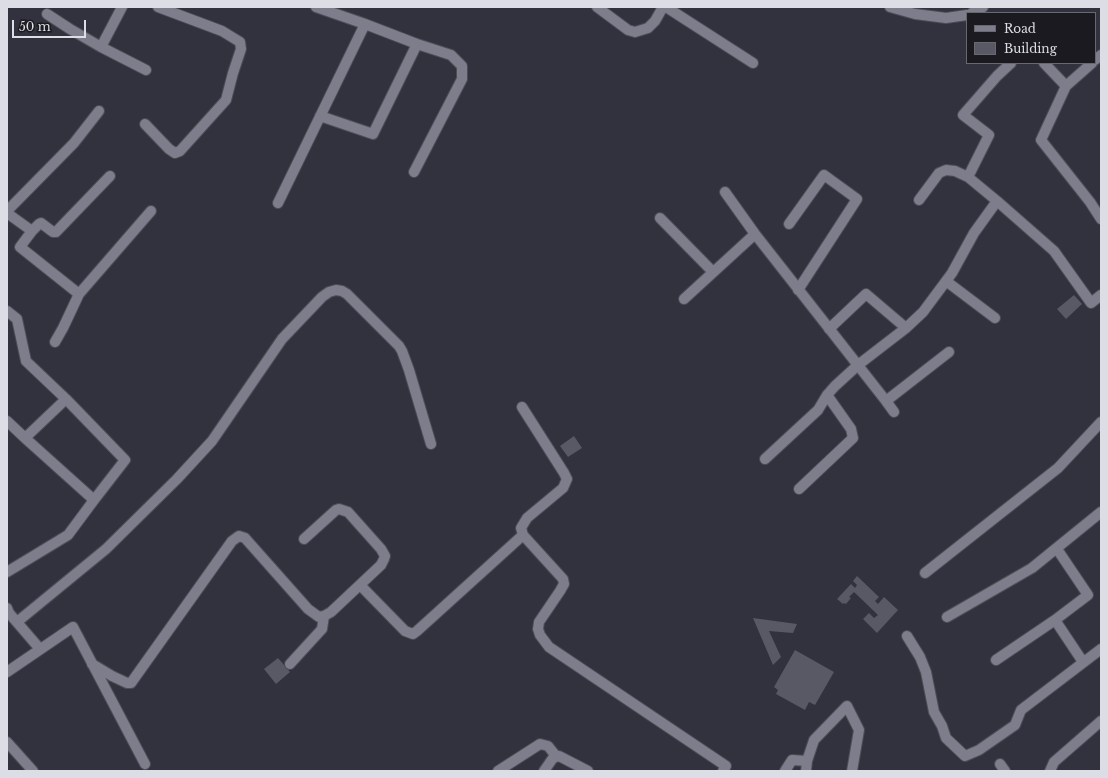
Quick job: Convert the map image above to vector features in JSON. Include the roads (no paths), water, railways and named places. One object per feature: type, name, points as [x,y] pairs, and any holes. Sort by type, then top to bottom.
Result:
[{"type":"street","points":[[101,47],[122,7]]},
{"type":"street","points":[[145,124],[169,149],[175,153],[180,151],[226,100],[233,73],[242,49],[240,42],[222,31],[158,7]]},
{"type":"street","points":[[316,7],[417,44],[450,54],[462,66],[462,79],[414,172]]},
{"type":"street","points":[[597,7],[628,30],[635,32],[648,28],[665,7],[753,63]]},
{"type":"street","points":[[890,7],[915,14],[946,18],[966,15]]},
{"type":"street","points":[[974,12],[983,7]]},
{"type":"street","points":[[47,14],[101,47],[146,70]]},
{"type":"street","points":[[278,203],[365,24]]},
{"type":"street","points":[[320,116],[373,134],[417,44]]},
{"type":"street","points":[[968,177],[989,135],[963,116],[997,76],[1011,64]]},
{"type":"street","points":[[1045,64],[1066,86]]},
{"type":"street","points":[[1091,64],[1066,86],[1041,140],[1090,202],[1101,219]]},
{"type":"street","points":[[32,231],[7,212],[74,143],[99,111]]},
{"type":"street","points":[[919,200],[939,173],[946,170],[955,171],[968,177],[1054,251],[1091,303],[1101,295]]},
{"type":"street","points":[[789,224],[824,175],[856,199],[798,290]]},
{"type":"street","points":[[78,294],[20,247],[40,223],[56,232],[110,176]]},
{"type":"street","points":[[725,192],[798,290],[894,412]]},
{"type":"street","points":[[765,459],[818,410],[835,386],[858,365],[906,328],[923,312],[952,273],[974,233],[997,201]]},
{"type":"street","points":[[56,342],[78,294],[151,211]]},
{"type":"street","points":[[660,218],[713,272]]},
{"type":"street","points":[[684,299],[755,234]]},
{"type":"street","points":[[946,281],[995,318]]},
{"type":"street","points":[[17,622],[106,549],[177,479],[212,441],[282,339],[322,297],[329,292],[336,290],[342,291],[358,304],[399,346],[402,351],[431,444]]},
{"type":"street","points":[[829,329],[866,294],[906,328]]},
{"type":"street","points":[[7,311],[17,319],[26,361],[66,399],[125,460],[68,535],[7,572]]},
{"type":"street","points":[[886,401],[948,352]]},
{"type":"street","points":[[799,489],[853,438],[851,429],[827,396]]},
{"type":"street","points":[[25,438],[66,399]]},
{"type":"street","points":[[522,407],[567,479],[563,488],[527,518],[522,524],[521,528],[523,535],[563,579],[564,584],[539,622],[538,629],[540,635],[549,647],[726,766],[723,771]]},
{"type":"street","points":[[7,421],[94,500]]},
{"type":"street","points":[[925,573],[1058,468],[1100,424]]},
{"type":"street","points":[[92,664],[112,676],[127,683],[131,683],[232,541],[239,536],[245,538],[308,609],[319,617],[331,612],[381,565],[385,556],[381,549],[348,512],[340,509],[336,510],[304,539]]},
{"type":"street","points":[[946,617],[1032,568],[1101,512]]},
{"type":"street","points":[[360,585],[405,631],[413,634],[523,535]]},
{"type":"street","points":[[996,660],[1055,620],[1088,595],[1057,549]]},
{"type":"street","points":[[8,612],[40,650]]},
{"type":"street","points":[[290,664],[322,629],[324,616]]},
{"type":"street","points":[[1055,620],[1083,662]]},
{"type":"street","points":[[7,672],[73,627],[145,764]]},
{"type":"street","points":[[906,636],[920,657],[926,672],[934,712],[942,726],[946,738],[965,756],[979,750],[1015,724],[1021,710],[1101,648]]},
{"type":"street","points":[[785,771],[792,760],[806,766],[814,740],[847,706],[859,730],[852,771]]},
{"type":"street","points":[[1050,771],[1054,762],[1101,721]]},
{"type":"street","points":[[7,742],[33,771]]},
{"type":"street","points":[[498,771],[540,744],[548,746],[556,756],[563,757],[588,771]]},
{"type":"street","points":[[544,771],[550,761],[556,756]]}]
